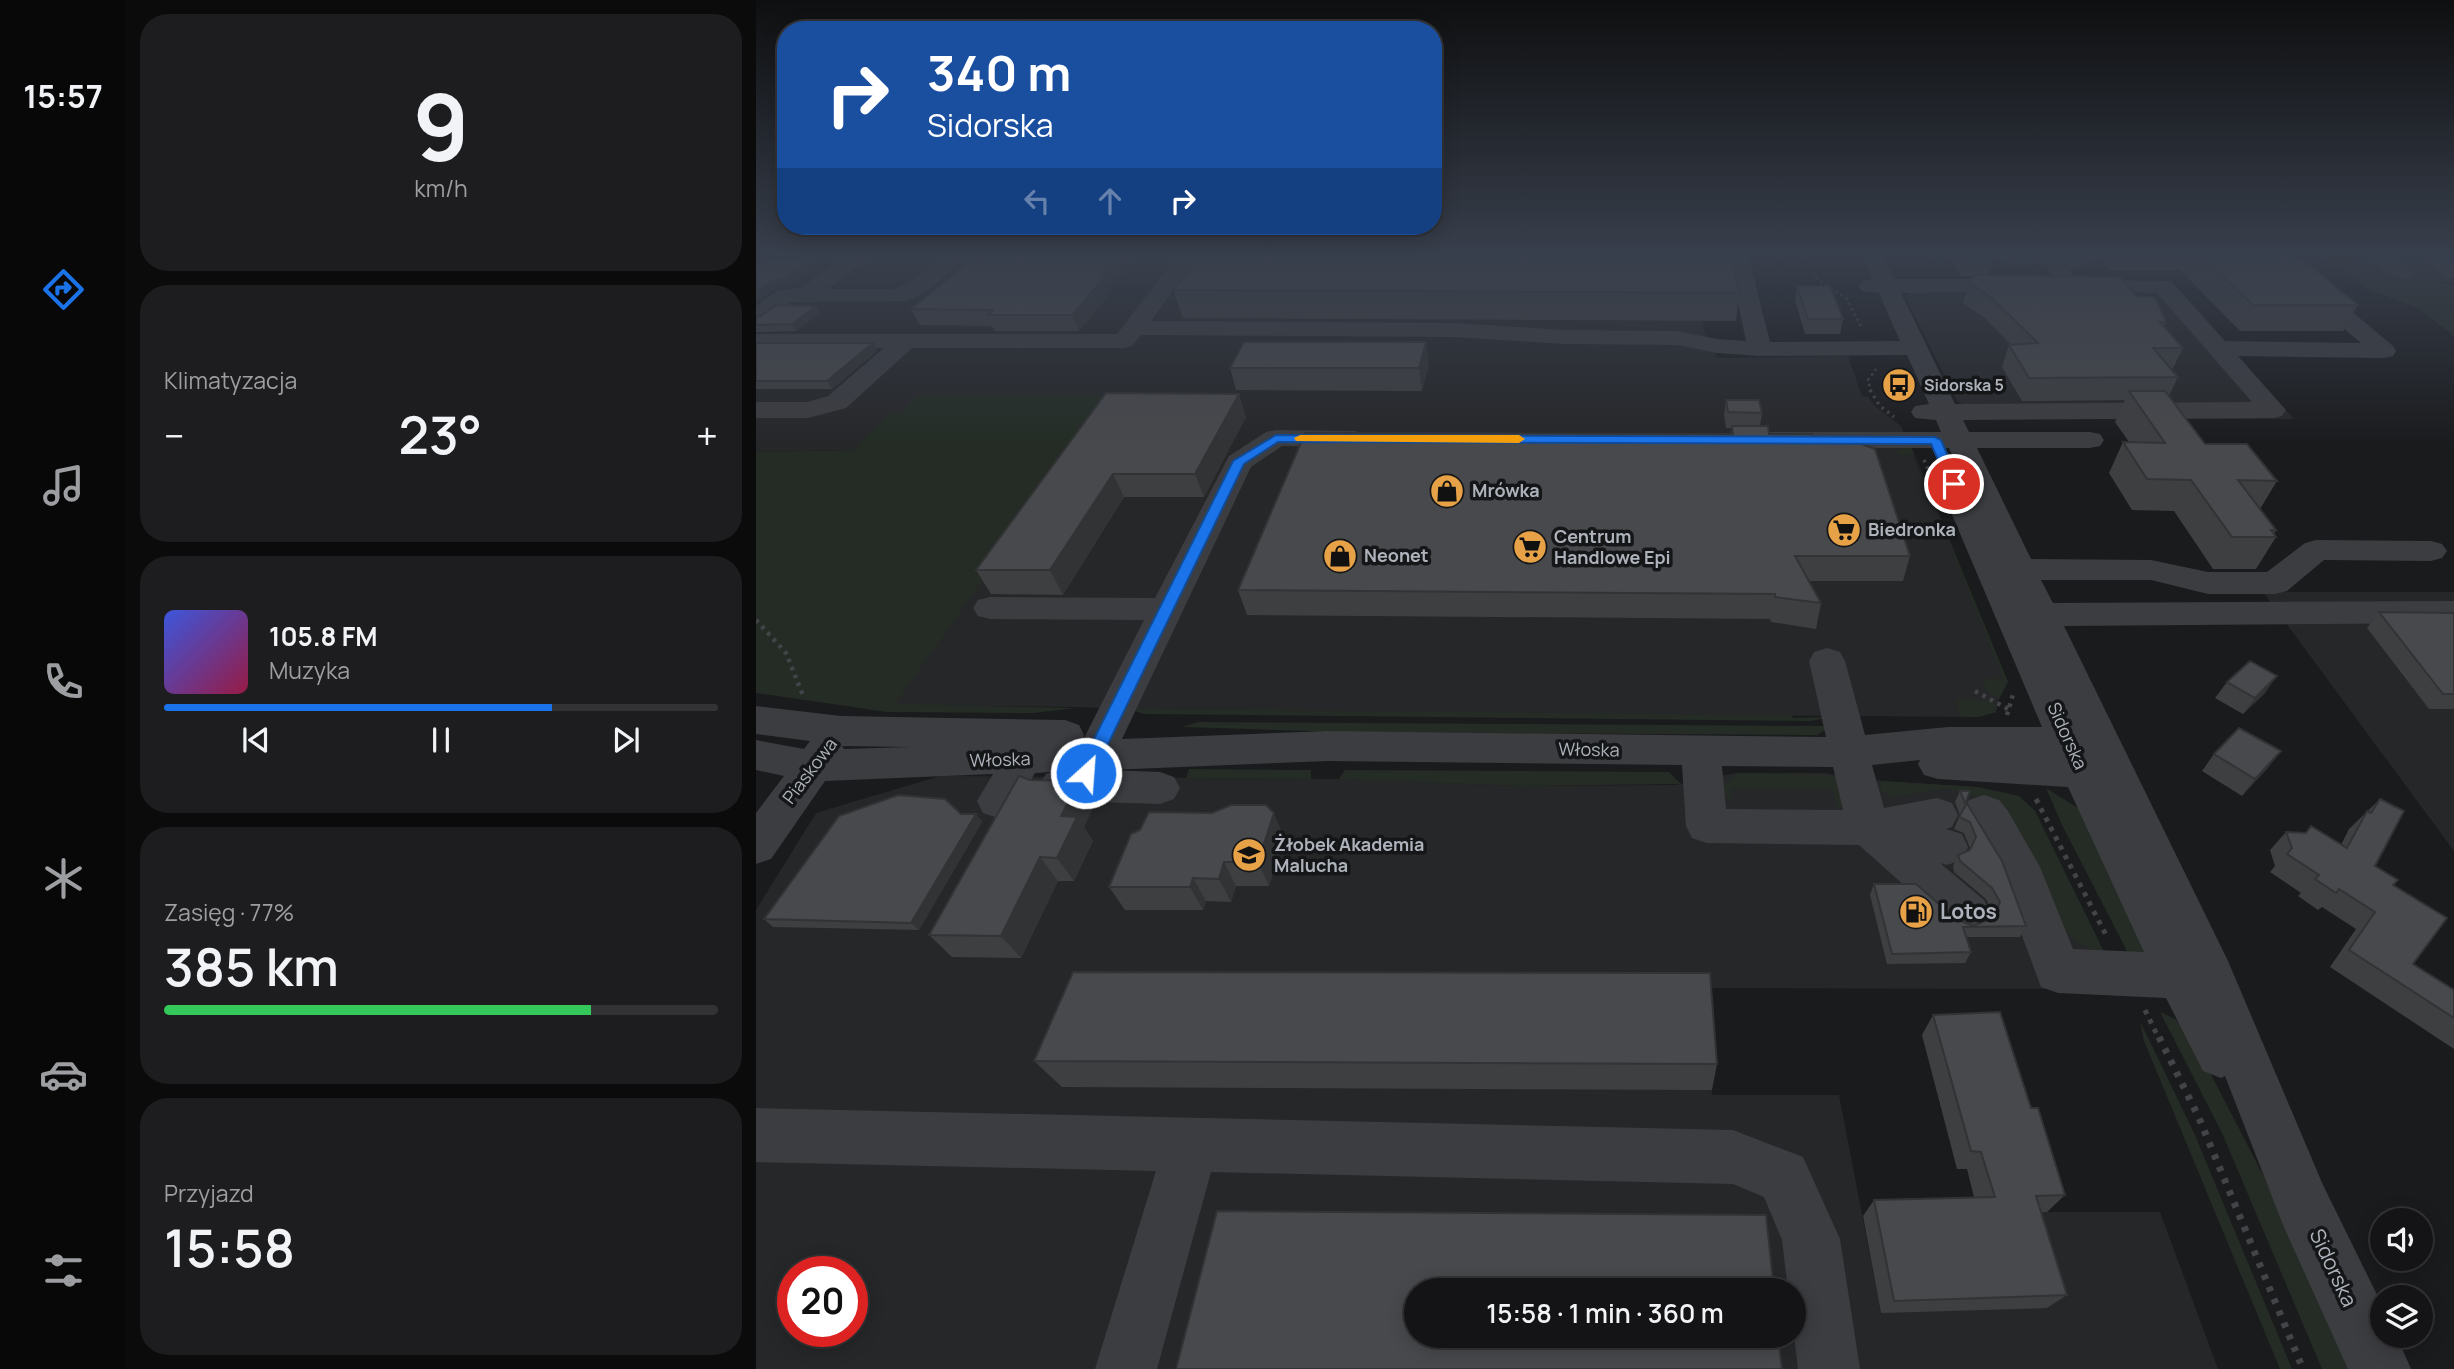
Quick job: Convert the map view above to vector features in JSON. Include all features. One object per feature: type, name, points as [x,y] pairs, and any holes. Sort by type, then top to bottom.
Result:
[{"type":"street","points":[[817,341],[845,319]]},
{"type":"street","points":[[756,341],[788,344],[817,341],[1124,341],[1141,319]]},
{"type":"street","points":[[1753,319],[1760,349]]},
{"type":"street","name":"Sidorska","points":[[1887,319],[1898,354],[1935,412],[1948,440],[2087,757],[2195,977],[2380,1369]]},
{"type":"street","points":[[1935,412],[2273,410],[2217,355],[2189,319]]},
{"type":"street","points":[[2217,355],[2384,351],[2346,319]]},
{"type":"street","points":[[1134,328],[1454,330],[1565,337],[1677,338],[1717,346],[1898,354]]},
{"type":"street","points":[[756,410],[808,410],[837,402],[906,341]]},
{"type":"street","points":[[998,801],[1064,759],[1166,609],[1239,461],[1276,438],[1386,439]]},
{"type":"street","points":[[1732,440],[2090,440]]},
{"type":"street","points":[[2006,569],[2151,570],[2208,583],[2275,583],[2316,550],[2431,551]]},
{"type":"street","points":[[990,608],[1166,609]]},
{"type":"street","points":[[2027,615],[2454,612]]},
{"type":"street","points":[[1827,661],[1868,828]]},
{"type":"street","name":"Włoska","points":[[756,720],[1064,759],[1166,790],[1328,746],[1850,752],[1959,766],[2087,757]]},
{"type":"street","name":"Piaskowa","points":[[756,846],[811,766],[841,730]]},
{"type":"street","points":[[1701,752],[1707,826],[1868,828],[1994,875],[2058,971],[2195,977]]},
{"type":"street","name":"Włoska","points":[[756,755],[811,766],[1064,759]]},
{"type":"street","points":[[1064,759],[1166,790]]},
{"type":"street","points":[[1868,828],[1994,875]]},
{"type":"street","points":[[756,1135],[1733,1157],[1783,1177],[1811,1239],[1829,1369]]},
{"type":"lane","points":[[1126,1369],[1191,1145]]},
{"type":"path","points":[[1896,418],[1881,408],[1869,389],[1869,376],[1898,354]]},
{"type":"path","points":[[756,620],[786,653],[798,677],[807,706]]},
{"type":"path","points":[[1975,691],[2008,709]]},
{"type":"path","points":[[2005,722],[2012,696]]},
{"type":"path","points":[[2034,796],[2199,1118],[2303,1369]]},
{"type":"shaded area","points":[[756,319],[1702,319],[1707,340],[1718,358],[1848,356],[1862,396],[1868,397],[1875,406],[1901,426],[2008,682],[2000,692],[1996,712],[1979,717],[1163,711],[895,705],[898,414],[889,415],[853,450],[756,452]]},
{"type":"shaded area","points":[[1916,319],[2200,319],[2294,419],[1977,419],[1971,408],[1957,401]]},
{"type":"shaded area","points":[[2432,319],[2454,319],[2454,336]]},
{"type":"shaded area","points":[[918,395],[1114,395],[895,704],[1077,708],[1034,713],[887,712],[756,693],[756,452],[853,450],[889,414],[899,414]]},
{"type":"shaded area","points":[[1911,446],[2008,682],[1999,699],[1987,691],[1983,679],[2003,678],[1914,455],[1897,454],[1898,450]]},
{"type":"shaded area","points":[[2263,592],[2454,592],[2454,851]]},
{"type":"shaded area","points":[[1956,700],[1990,700],[1997,707],[1996,712],[1979,717],[1961,717]]},
{"type":"shaded area","points":[[1129,709],[1832,717],[1811,721],[1144,714]]},
{"type":"shaded area","points":[[1199,722],[1830,726],[1818,735],[1342,732],[1182,727]]},
{"type":"shaded area","points":[[1189,769],[1311,770],[1311,779],[1186,778]]},
{"type":"shaded area","points":[[1345,770],[1669,772],[1681,784],[1520,786],[1339,779]]},
{"type":"shaded area","points":[[1736,773],[1823,773],[1882,781],[1977,787],[2019,796],[2035,811],[2105,954],[2075,989],[1704,988],[1712,1095],[1839,1095],[1881,1313],[2019,1212],[2160,1212],[2218,1369],[756,1369],[756,910],[816,813],[940,776],[1351,779],[1520,786],[1675,785]]},
{"type":"shaded area","points":[[1736,773],[1831,775],[1837,779],[1842,806],[1837,807],[1832,789],[1731,789],[1732,803],[1721,790]]},
{"type":"shaded area","points":[[1882,781],[1977,787],[2019,796],[2035,811],[2105,954],[2079,944],[2061,928],[1979,798],[1946,788],[1894,797],[1887,795],[1880,788]]},
{"type":"shaded area","points":[[2046,788],[2089,815],[2148,946],[2143,954],[2129,955],[2062,825]]},
{"type":"shaded area","points":[[2160,1012],[2175,1019],[2189,1034],[2202,1057],[2263,1175],[2349,1369],[2322,1369],[2222,1133]]},
{"type":"shaded area","points":[[2140,1021],[2195,1135],[2292,1369],[2280,1369],[2144,1041]]},
{"type":"building","points":[[756,319],[799,319],[792,324],[756,325]]},
{"type":"building","points":[[2013,319],[2165,319],[2166,322],[2160,322],[2183,348],[2153,348],[2178,377],[2029,378],[2009,345],[2038,343]]},
{"type":"building","points":[[1244,342],[1426,342],[1419,368],[1230,368]]},
{"type":"building","points":[[756,343],[873,343],[827,381],[756,381]]},
{"type":"building","points":[[2129,391],[2165,391],[2205,444],[2247,444],[2277,481],[2238,480],[2276,530],[2271,530],[2276,537],[2232,537],[2191,480],[2147,479],[2123,442],[2165,443]]},
{"type":"building","points":[[1106,393],[1239,394],[1195,474],[1113,474],[1050,570],[976,570]]},
{"type":"building","points":[[1726,400],[1759,400],[1762,413],[1728,412]]},
{"type":"building","name":"Centrum Handlowe Epi","points":[[1732,426],[1768,426],[1769,434],[1812,434],[1814,443],[1862,444],[1875,449],[1910,556],[1795,556],[1821,603],[1775,597],[1775,594],[1238,590],[1305,433],[1733,434]]},
{"type":"building","points":[[2379,612],[2454,613],[2454,694],[2443,694]]},
{"type":"building","points":[[2250,661],[2277,676],[2255,698],[2227,682]]},
{"type":"building","points":[[2239,728],[2281,751],[2255,779],[2214,754]]},
{"type":"building","points":[[1019,776],[1030,780],[1079,781],[1061,816],[1077,817],[1057,858],[1040,857],[1001,936],[929,935]]},
{"type":"building","points":[[1960,791],[1970,791],[1966,802],[2002,861],[2026,926],[1963,927],[1971,952],[1892,954],[1874,884],[1916,884],[1956,919],[1973,926],[1993,918],[2000,902],[1992,888],[1960,861],[1958,855],[1970,850],[1976,837],[1970,822],[1959,817],[1966,805]]},
{"type":"building","points":[[898,795],[945,799],[961,814],[976,814],[911,923],[764,919],[839,816]]},
{"type":"building","points":[[2380,799],[2404,811],[2375,866],[2398,880],[2393,885],[2447,918],[2413,964],[2454,990],[2454,1018],[2349,950],[2375,912],[2339,889],[2336,893],[2315,879],[2319,875],[2287,854],[2292,848],[2286,832],[2306,833],[2311,826],[2347,848],[2367,811],[2371,813]]},
{"type":"building","points":[[1231,805],[1266,805],[1274,813],[1258,862],[1224,862],[1219,879],[1193,878],[1190,887],[1109,887],[1131,834],[1140,830],[1149,812],[1212,813]]},
{"type":"building","points":[[1073,972],[1710,973],[1717,1064],[1034,1061]]},
{"type":"building","points":[[2000,1012],[2031,1108],[2038,1108],[2065,1195],[2036,1196],[2067,1295],[1894,1301],[1874,1200],[1995,1197],[1981,1152],[1971,1151],[1933,1015]]},
{"type":"building","points":[[1217,1211],[1766,1215],[1773,1278],[1404,1278],[1404,1348],[1780,1348],[1782,1369],[1176,1369]]},
{"type":"slow traffic","points":[[1300,438],[1519,439]]},
{"type":"place","name":"Sidorska 5","points":[[1899,385]]},
{"type":"place","name":"Mrówka","points":[[1447,491]]},
{"type":"place","name":"Biedronka","points":[[1844,530]]},
{"type":"place","name":"Centrum Handlowe Epi","points":[[1530,547]]},
{"type":"place","name":"Neonet","points":[[1340,556]]},
{"type":"place","name":"Żłobek Akademia Malucha","points":[[1249,855]]},
{"type":"place","name":"Lotos","points":[[1916,912]]},
{"type":"route","points":[[1086,773],[1239,461],[1276,438],[1935,440],[1954,484]]}]
